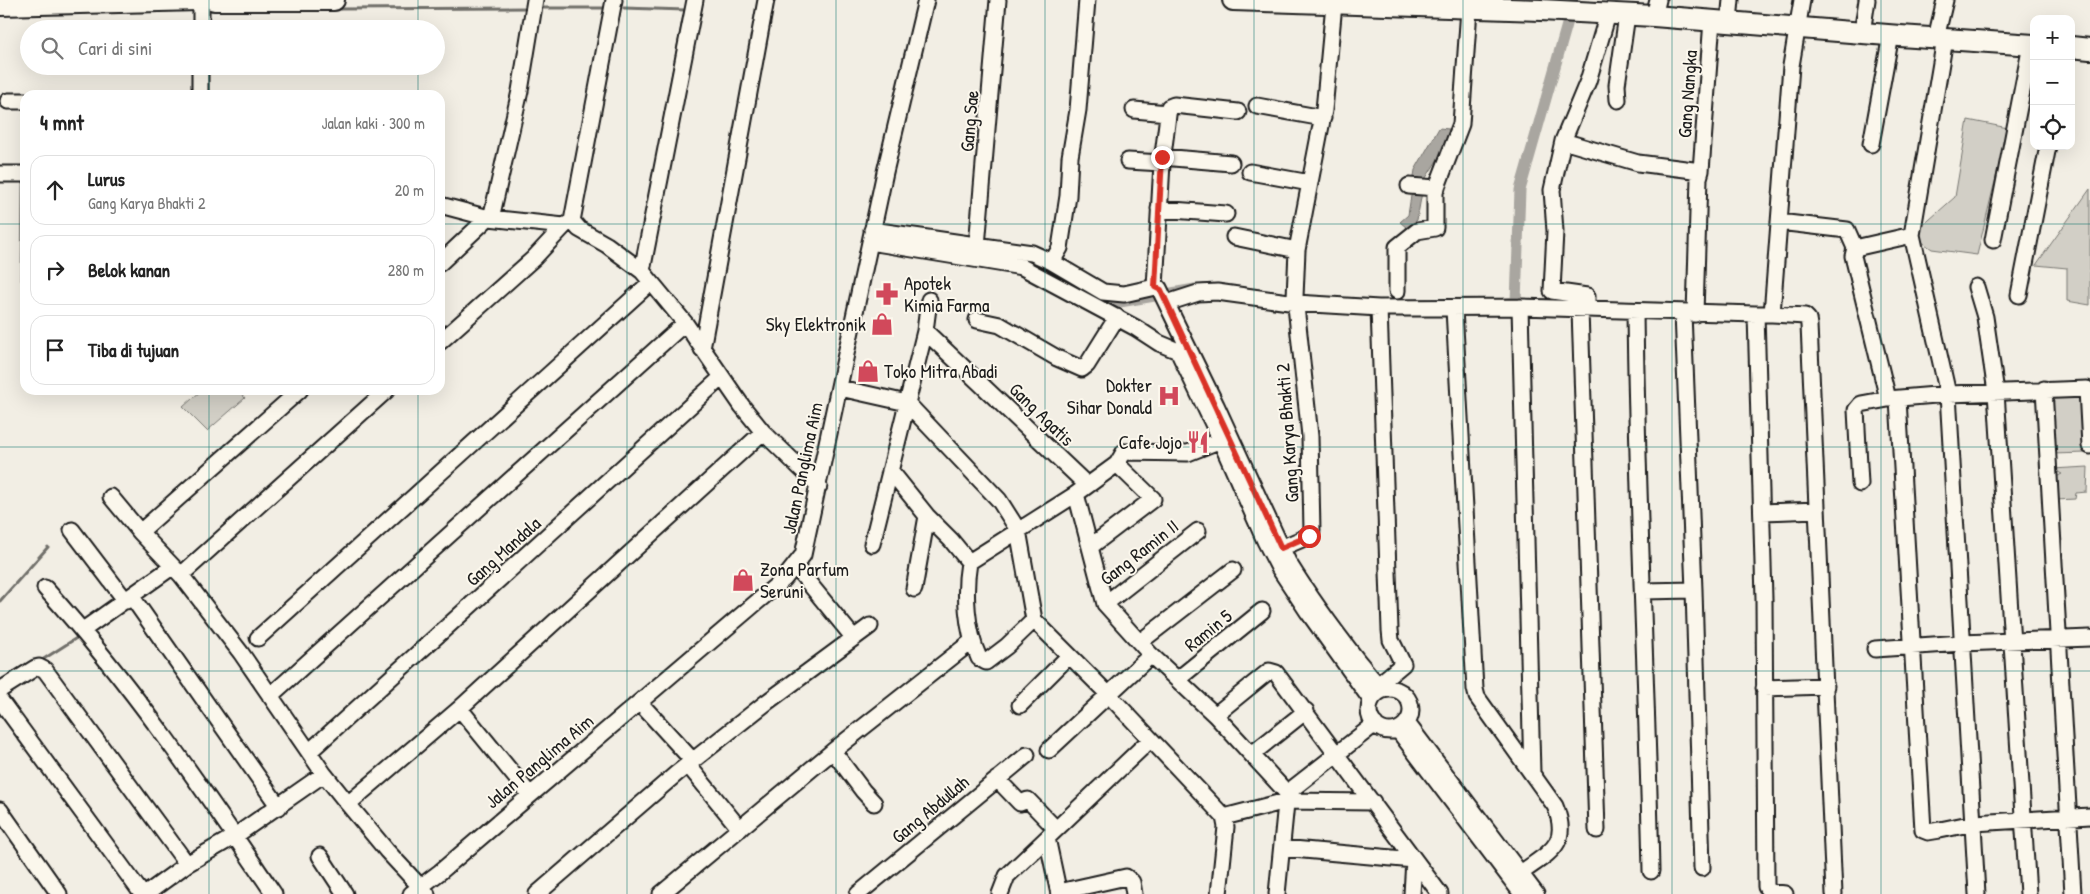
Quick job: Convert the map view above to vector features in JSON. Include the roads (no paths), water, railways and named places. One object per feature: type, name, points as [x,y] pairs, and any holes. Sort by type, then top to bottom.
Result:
[{"type":"main road","points":[[0,5],[200,0]]},
{"type":"main road","points":[[214,0],[334,0]]},
{"type":"main road","points":[[1233,0],[1334,4],[1420,3],[1470,9],[1543,5],[1563,12],[1617,14],[1656,8],[1720,21],[2030,45]]},
{"type":"main road","points":[[2075,48],[2090,49]]},
{"type":"street","points":[[200,0],[201,20]]},
{"type":"street","points":[[445,258],[489,218],[494,206],[506,157],[535,0]]},
{"type":"street","points":[[445,338],[534,258],[568,224],[614,0]]},
{"type":"street","points":[[258,638],[647,277],[695,0]]},
{"type":"street","points":[[702,348],[766,0]]},
{"type":"street","name":"Jalan Panglima Aim","points":[[419,892],[778,584],[803,555],[871,236],[926,0]]},
{"type":"street","name":"Gang Sae","points":[[977,246],[998,0]]},
{"type":"street","points":[[1052,262],[1060,248],[1063,216],[1068,196],[1070,157],[1078,110],[1087,0]]},
{"type":"street","name":"Gang Nangka","points":[[1702,868],[1689,313],[1699,183],[1698,171],[1720,21],[1731,0]]},
{"type":"street","points":[[1772,314],[1790,75],[1802,0]]},
{"type":"street","points":[[1862,32],[1867,0]]},
{"type":"street","points":[[1945,0],[1912,235],[1948,394],[1977,894]]},
{"type":"street","points":[[1295,296],[1297,250],[1322,118],[1334,4]]},
{"type":"street","points":[[1397,291],[1396,247],[1416,231],[1435,228],[1437,188],[1461,124],[1470,9]]},
{"type":"street","points":[[1617,14],[1618,100]]},
{"type":"street","points":[[1597,830],[1584,310],[1587,296],[1552,291],[1555,231],[1552,190],[1563,141],[1617,14]]},
{"type":"street","points":[[1871,144],[1891,35]]},
{"type":"street","points":[[1993,240],[2030,55]]},
{"type":"street","points":[[200,75],[200,90]]},
{"type":"street","points":[[8,101],[20,101]]},
{"type":"street","points":[[1238,112],[1174,105],[1169,107],[1162,160],[1159,209],[1162,295],[1220,440],[1265,541],[1308,612],[1371,700]]},
{"type":"street","points":[[1257,106],[1322,118]]},
{"type":"street","points":[[1134,110],[1168,113]]},
{"type":"street","points":[[1563,141],[1638,163],[1698,171]]},
{"type":"street","points":[[2019,295],[2047,150]]},
{"type":"street","points":[[1128,161],[1162,160],[1231,163]]},
{"type":"street","points":[[1250,172],[1310,182]]},
{"type":"street","points":[[0,174],[20,174]]},
{"type":"street","points":[[1409,186],[1437,188]]},
{"type":"street","points":[[445,205],[489,218],[568,224],[608,245],[647,277],[685,323],[763,432],[819,486]]},
{"type":"street","points":[[1159,209],[1226,214]]},
{"type":"street","points":[[1779,222],[1847,230],[1855,248],[1853,256],[1893,399],[1913,648],[1923,830],[1928,832],[1974,823],[2090,816]]},
{"type":"street","points":[[1855,248],[1912,235]]},
{"type":"street","points":[[871,236],[1026,252],[1052,262],[1104,292],[1124,294],[1162,295],[1217,292],[1295,296],[1379,308],[1635,310],[1805,316],[1808,319],[1834,894]]},
{"type":"street","points":[[871,236],[1022,267],[1159,343],[1183,348]]},
{"type":"street","points":[[1234,237],[1297,250]]},
{"type":"street","points":[[1976,287],[1985,317],[1996,392],[2028,894]]},
{"type":"street","name":"Gang Karya Bhakti 2","points":[[1281,548],[1309,536],[1312,531],[1310,436],[1295,296]]},
{"type":"street","points":[[872,544],[926,331],[929,300]]},
{"type":"street","points":[[1183,348],[1281,548],[1301,583],[1381,687],[1394,688],[1407,696],[1411,703],[1412,712],[1402,726],[1385,731],[1372,721],[1369,708],[1371,700],[1381,687],[1403,664],[1391,640],[1390,630],[1379,308]]},
{"type":"street","points":[[1520,308],[1532,773]]},
{"type":"street","points":[[1454,309],[1475,689],[1477,697],[1555,806],[1560,820],[1556,847],[1521,873]]},
{"type":"street","points":[[1635,310],[1637,438],[1651,871]]},
{"type":"street","points":[[1756,314],[1764,599],[1766,886],[1770,892],[1785,894]]},
{"type":"street","points":[[977,320],[1000,326],[1057,358],[1082,369],[1087,365],[1117,318]]},
{"type":"street","points":[[270,696],[685,323]]},
{"type":"street","name":"Gang Agatis","points":[[926,331],[1082,490]]},
{"type":"street","name":"Gang Mandala","points":[[309,752],[722,377]]},
{"type":"street","points":[[840,388],[907,403],[999,500],[1018,530],[1034,620],[1108,694],[1224,818],[1226,827],[1219,894]]},
{"type":"street","points":[[1860,484],[1856,410],[1861,404],[1948,394],[2044,389],[2087,389],[2090,446]]},
{"type":"street","points":[[2044,389],[2060,640],[2073,894]]},
{"type":"street","points":[[140,532],[294,395]]},
{"type":"street","points":[[83,630],[129,599],[177,571],[381,395]]},
{"type":"street","points":[[348,804],[460,708],[763,432]]},
{"type":"street","points":[[969,562],[1082,490],[1117,464],[1124,452],[1188,453],[1220,440]]},
{"type":"street","points":[[1090,547],[1153,499],[1117,464]]},
{"type":"street","points":[[890,470],[927,516],[951,540],[969,562],[967,587],[971,642],[979,658],[986,662],[1008,646],[1034,620]]},
{"type":"street","points":[[1082,490],[1090,547],[1105,604],[1151,655],[1215,715],[1252,754],[1287,797],[1277,894]]},
{"type":"street","points":[[111,496],[140,532],[177,571],[241,653],[324,774],[419,892]]},
{"type":"street","points":[[1762,512],[1817,510]]},
{"type":"street","points":[[914,589],[927,516]]},
{"type":"street","points":[[72,530],[129,599],[278,807]]},
{"type":"street","name":"Gang Ramin II","points":[[1105,604],[1198,531]]},
{"type":"street","points":[[795,566],[853,637]]},
{"type":"street","points":[[1140,642],[1233,570]]},
{"type":"street","points":[[45,588],[83,630],[160,729],[274,894]]},
{"type":"street","points":[[1643,591],[1694,590]]},
{"type":"street","name":"Ramin 5","points":[[1178,679],[1262,612]]},
{"type":"street","points":[[537,894],[690,763],[766,702],[870,626]]},
{"type":"street","points":[[1875,650],[1962,643],[2090,638]]},
{"type":"street","points":[[661,894],[833,751],[971,642]]},
{"type":"street","points":[[1049,750],[1151,655]]},
{"type":"street","points":[[1020,705],[1069,656]]},
{"type":"street","points":[[0,690],[35,668],[39,667],[45,670],[187,864]]},
{"type":"street","points":[[1215,715],[1269,671],[1276,672],[1440,894]]},
{"type":"street","points":[[1764,688],[1826,686]]},
{"type":"street","points":[[0,700],[142,894]]},
{"type":"street","points":[[640,703],[690,763],[740,829]]},
{"type":"street","points":[[460,708],[530,795]]},
{"type":"street","points":[[1252,754],[1306,711]]},
{"type":"street","points":[[1224,818],[1287,797],[1375,724]]},
{"type":"street","points":[[1402,726],[1536,894]]},
{"type":"street","points":[[1402,726],[1522,894]]},
{"type":"street","points":[[1000,894],[1007,876],[1150,740]]},
{"type":"street","points":[[833,751],[863,791],[874,802]]},
{"type":"street","name":"Gang Abdullah","points":[[858,894],[1027,754]]},
{"type":"street","points":[[146,894],[187,864],[235,836],[324,774]]},
{"type":"street","points":[[997,779],[1020,803],[1028,800],[1051,834],[1059,893],[1126,877],[1132,882],[1134,894]]},
{"type":"street","points":[[1287,797],[1373,802]]},
{"type":"street","points":[[0,810],[59,894]]},
{"type":"street","points":[[1282,848],[1414,860]]},
{"type":"street","points":[[320,856],[345,894]]},
{"type":"street","points":[[1412,894],[1414,860]]},
{"type":"waterway","points":[[1505,303],[1516,302],[1520,190],[1575,0]]},
{"type":"waterway","points":[[337,9],[526,8]]},
{"type":"waterway","points":[[544,8],[607,8]]},
{"type":"waterway","points":[[624,8],[685,10],[660,140]]},
{"type":"waterway","points":[[1043,270],[1107,303],[1195,289]]},
{"type":"waterway","points":[[0,601],[48,547]]},
{"type":"waterway","points":[[39,662],[78,637]]},
{"type":"waterway","points":[[402,878],[408,885]]},
{"type":"place","name":"Apotek Kimia Farma","points":[[887,294]]},
{"type":"place","name":"Sky Elektronik","points":[[882,324]]},
{"type":"place","name":"Toko Mitra Abadi","points":[[868,371]]},
{"type":"place","name":"Dokter Sihar Donald","points":[[1169,396]]},
{"type":"place","name":"Cafe Jojo","points":[[1198,442]]},
{"type":"place","name":"Zona Parfum Seruni","points":[[743,580]]}]
